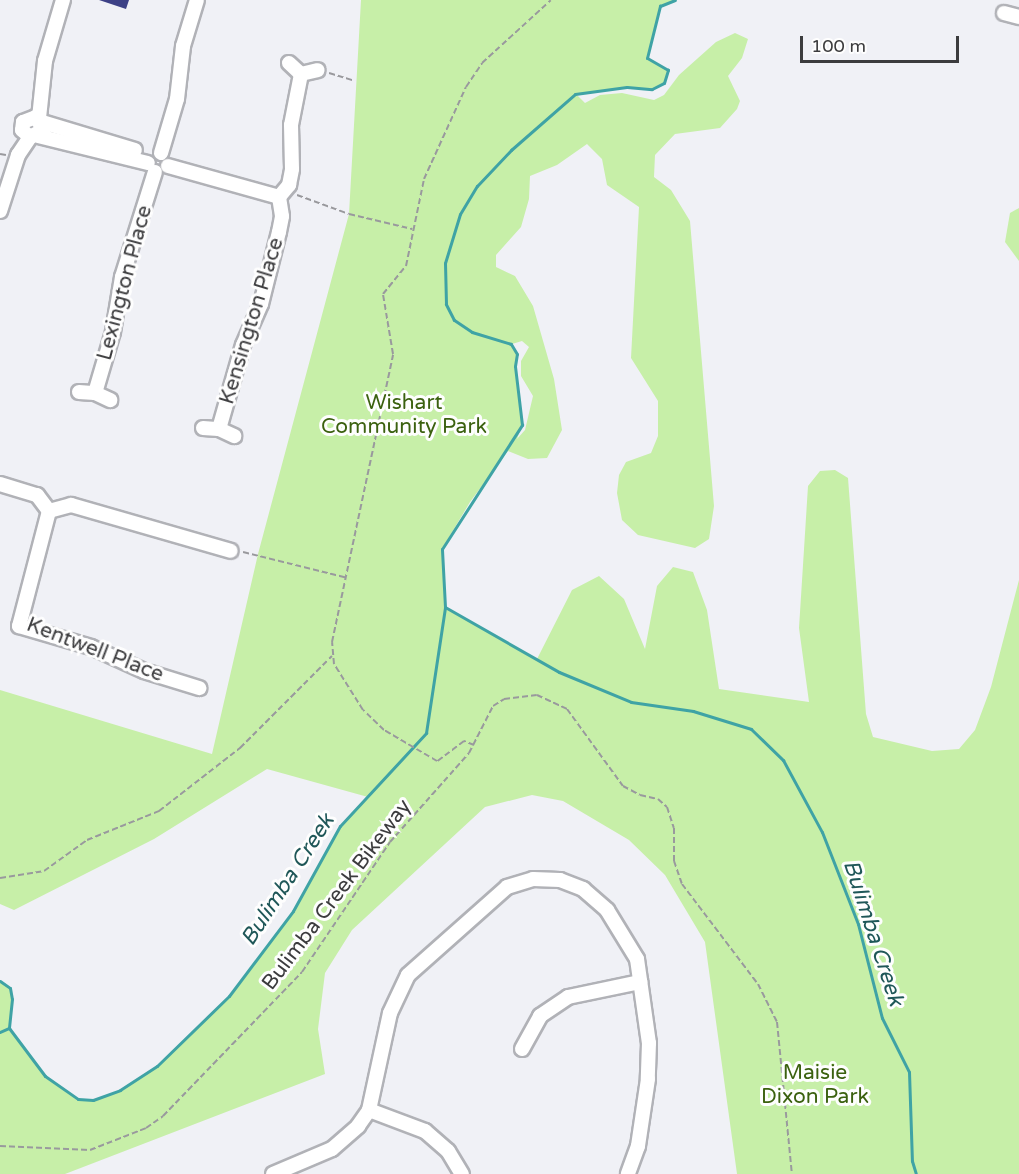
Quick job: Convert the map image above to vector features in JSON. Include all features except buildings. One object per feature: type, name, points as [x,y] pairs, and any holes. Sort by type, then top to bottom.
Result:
[{"type":"street","points":[[0,211],[18,155],[34,136],[41,89],[63,0]]},
{"type":"street","name":"Lexington Place","points":[[96,393],[113,332],[122,277],[177,99],[183,46],[197,0]]},
{"type":"street","points":[[1004,13],[1019,17]]},
{"type":"street","points":[[289,63],[301,74],[318,70]]},
{"type":"street","name":"Kensington Place","points":[[219,429],[243,345],[261,304],[279,232],[282,216],[281,194],[292,169],[291,125],[301,74]]},
{"type":"street","points":[[36,120],[157,162]]},
{"type":"street","points":[[36,120],[22,129],[34,136],[157,162],[281,194]]},
{"type":"street","points":[[79,392],[96,393],[110,400]]},
{"type":"street","name":"Kensington Place","points":[[203,428],[219,429],[234,436]]},
{"type":"street","points":[[0,484],[37,495],[49,510],[71,504],[231,550]]},
{"type":"street","name":"Kentwell Place","points":[[49,510],[19,626],[90,647],[144,671],[200,688]]},
{"type":"street","points":[[273,1174],[310,1160],[345,1140],[369,1110],[390,1013],[402,984],[420,961],[507,887],[533,879],[551,880],[583,889],[607,910],[625,934],[637,959],[649,1043],[648,1079],[638,1146],[628,1174]]},
{"type":"street","points":[[522,1049],[540,1016],[568,997],[640,982]]},
{"type":"street","points":[[369,1110],[425,1131],[448,1151],[462,1174]]},
{"type":"street","points":[[310,1160],[316,1174]]},
{"type":"path","points":[[474,745],[464,741],[445,758],[432,759],[402,741],[363,710],[332,656],[332,642],[348,578],[393,354],[383,294],[406,266],[424,179],[471,80],[482,63],[551,0]]},
{"type":"path","points":[[318,70],[355,81]]},
{"type":"path","points":[[281,194],[412,229]]},
{"type":"path","points":[[231,550],[348,578]]},
{"type":"path","points":[[0,878],[44,871],[87,840],[159,811],[240,748],[332,656]]},
{"type":"path","name":"Bulimba Creek Bikeway","points":[[0,1146],[90,1150],[146,1128],[163,1116],[302,972],[390,842],[452,776],[474,745],[493,706],[504,699],[537,695],[567,709],[623,786],[640,795],[658,799],[667,807],[674,828],[674,861],[682,884],[773,1010],[781,1041],[792,1174]]},
{"type":"green space","points":[[361,0],[675,0],[660,6],[647,58],[668,70],[664,83],[652,89],[627,87],[576,94],[585,103],[600,95],[622,93],[654,100],[664,95],[679,75],[716,42],[735,33],[748,39],[742,58],[728,76],[740,101],[737,109],[720,128],[675,134],[655,155],[654,177],[671,190],[690,221],[714,506],[709,539],[695,548],[638,535],[622,520],[617,493],[619,475],[626,462],[651,453],[658,436],[658,401],[631,358],[639,207],[607,185],[602,159],[587,144],[557,165],[530,176],[529,199],[521,227],[496,255],[496,267],[515,276],[533,306],[554,379],[562,430],[547,458],[528,459],[508,451],[470,502],[442,549],[445,607],[537,659],[572,590],[599,576],[624,599],[645,649],[657,586],[673,567],[693,572],[707,610],[719,689],[809,702],[799,628],[808,486],[820,471],[835,470],[848,478],[866,714],[873,737],[932,751],[959,749],[975,730],[991,687],[1019,580],[1019,1174],[918,1174],[915,1169],[916,1174],[737,1174],[705,942],[665,875],[629,840],[563,801],[532,795],[485,807],[352,930],[325,973],[318,1029],[325,1074],[65,1174],[0,1174],[0,981],[10,988],[12,999],[9,1028],[45,1076],[78,1099],[93,1100],[120,1090],[157,1066],[229,996],[293,911],[340,826],[368,797],[267,769],[154,839],[14,910],[0,904],[0,690],[212,754],[258,554],[349,214]],"holes":[[[522,341],[529,347],[521,361],[521,376],[533,396],[525,430],[517,439],[522,425],[515,366],[517,354],[512,344]]]},
{"type":"green space","points":[[1019,208],[1019,261],[1005,242],[1010,213]]},
{"type":"waterway","name":"Bulimba Creek","points":[[0,981],[10,988],[12,999],[9,1028],[45,1076],[78,1099],[93,1100],[120,1090],[157,1066],[229,996],[293,911],[340,826],[426,733],[445,607],[442,549],[522,425],[515,366],[517,354],[511,344],[472,332],[454,320],[446,304],[445,263],[460,214],[477,186],[511,150],[575,94],[627,87],[652,89],[664,83],[668,70],[647,58],[660,6],[675,0]]},
{"type":"waterway","name":"Bulimba Creek","points":[[445,607],[559,672],[631,702],[693,711],[751,729],[783,760],[822,832],[858,924],[882,1018],[909,1072],[912,1161],[916,1174]]},
{"type":"waterway","points":[[0,1032],[9,1028]]},
{"type":"park label","name":"Wishart Community Park","points":[[404,415]]},
{"type":"park label","name":"Maisie Dixon Park","points":[[815,1085]]}]
